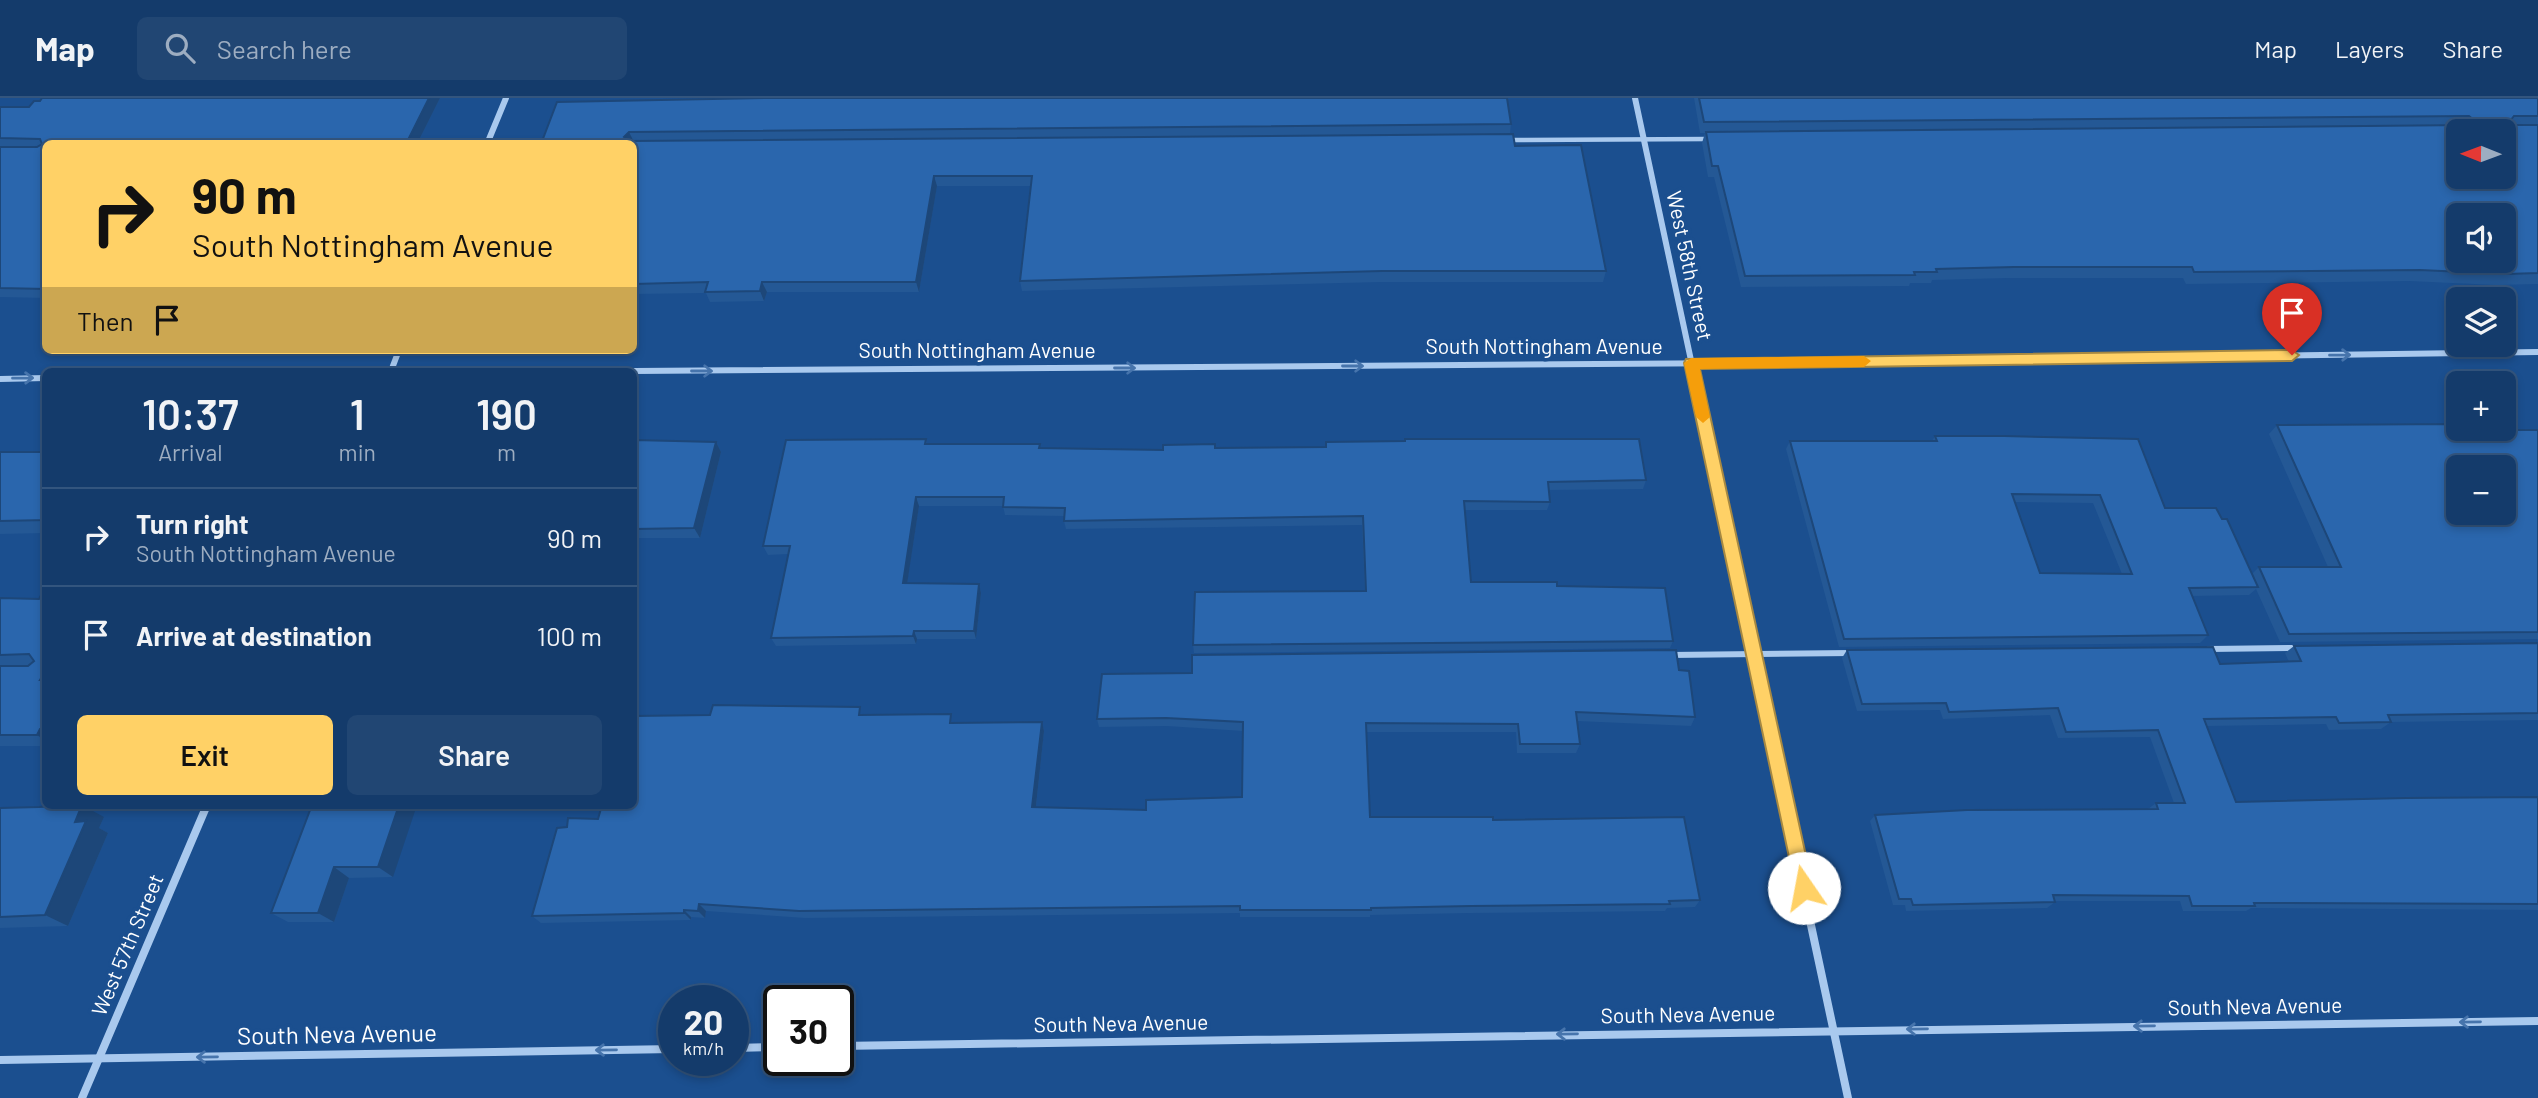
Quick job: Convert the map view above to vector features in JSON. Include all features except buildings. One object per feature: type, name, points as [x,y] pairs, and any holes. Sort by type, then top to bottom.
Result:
[{"type":"street","points":[[489,140],[506,98]]},
{"type":"street","name":"West 58th Street","points":[[1635,98],[1848,1098]]},
{"type":"street","name":"South Nottingham Avenue","points":[[637,371],[1691,363],[2538,352]]},
{"type":"street","points":[[0,379],[42,378]]},
{"type":"street","name":"West 57th Street","points":[[82,1098],[204,809]]},
{"type":"street","name":"South Neva Avenue","points":[[854,1046],[2538,1021]]},
{"type":"street","name":"South Neva Avenue","points":[[0,1060],[658,1049]]},
{"type":"lane","points":[[1496,140],[1720,138]]},
{"type":"lane","points":[[2204,649],[2302,648]]},
{"type":"lane","points":[[1658,655],[1856,653]]},
{"type":"slow traffic","points":[[1703,417],[1691,363],[1864,361]]},
{"type":"route","points":[[1804,888],[1691,363],[2292,355]]}]
